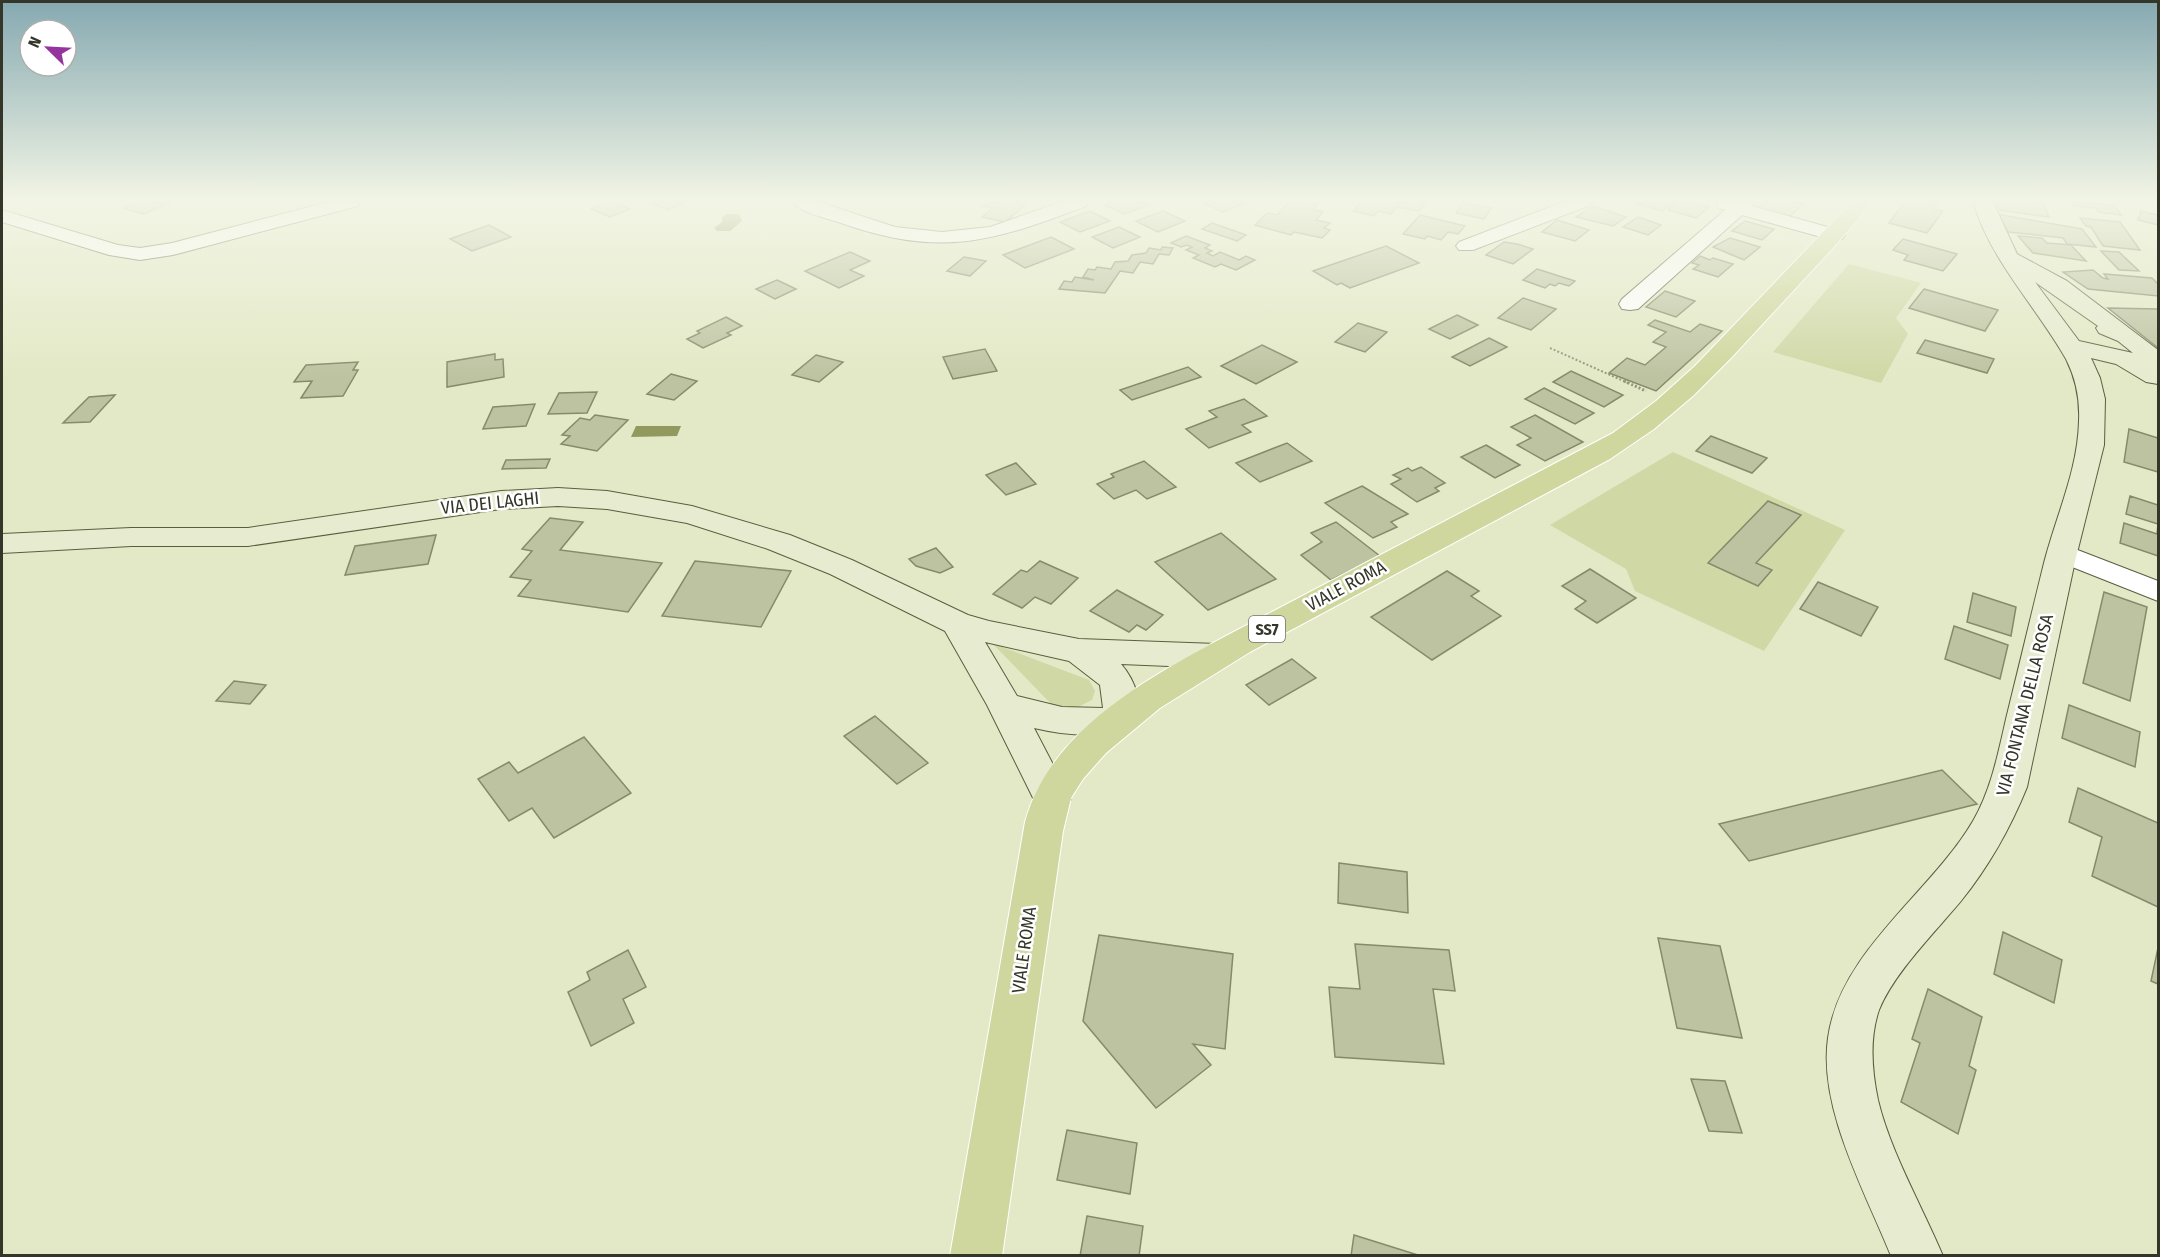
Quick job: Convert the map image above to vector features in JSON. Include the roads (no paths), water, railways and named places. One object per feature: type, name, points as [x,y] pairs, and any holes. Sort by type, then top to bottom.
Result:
[{"type":"main road","name":"VIALE ROMA","points":[[976,1256],[1045,818],[1052,799],[1071,768],[1121,719],[1217,656],[1445,532],[1600,453],[1631,434],[1672,403],[1700,376],[1810,261]]},
{"type":"main road","name":"VIA FONTANA DELLA ROSA","points":[[1917,1256],[1858,1114],[1849,1060],[1852,1026],[1857,1010],[1880,971],[1963,867],[1982,840],[1998,811],[2009,780],[2062,553],[2088,454],[2093,416],[2089,382],[2084,369],[2011,261]]},
{"type":"main road","points":[[2014,261],[2059,286],[2158,362]]},
{"type":"main road","points":[[2043,309],[2088,321],[2127,336]]},
{"type":"main road","points":[[2070,346],[2125,359],[2141,367],[2158,380]]},
{"type":"main road","name":"VIA DEI LAGHI","points":[[2,544],[132,537],[248,537],[303,531],[501,500],[551,497],[599,499],[658,507],[692,515],[779,542],[841,567],[957,623],[1023,641],[1079,651],[1217,656]]},
{"type":"main road","points":[[957,623],[1005,705],[1052,799]]},
{"type":"main road","points":[[1005,705],[1035,716],[1067,723],[1121,719],[1122,699],[1118,682],[1104,668],[1079,651]]},
{"type":"street","points":[[1630,304],[1676,261]]},
{"type":"street","points":[[2062,553],[2158,592]]}]
